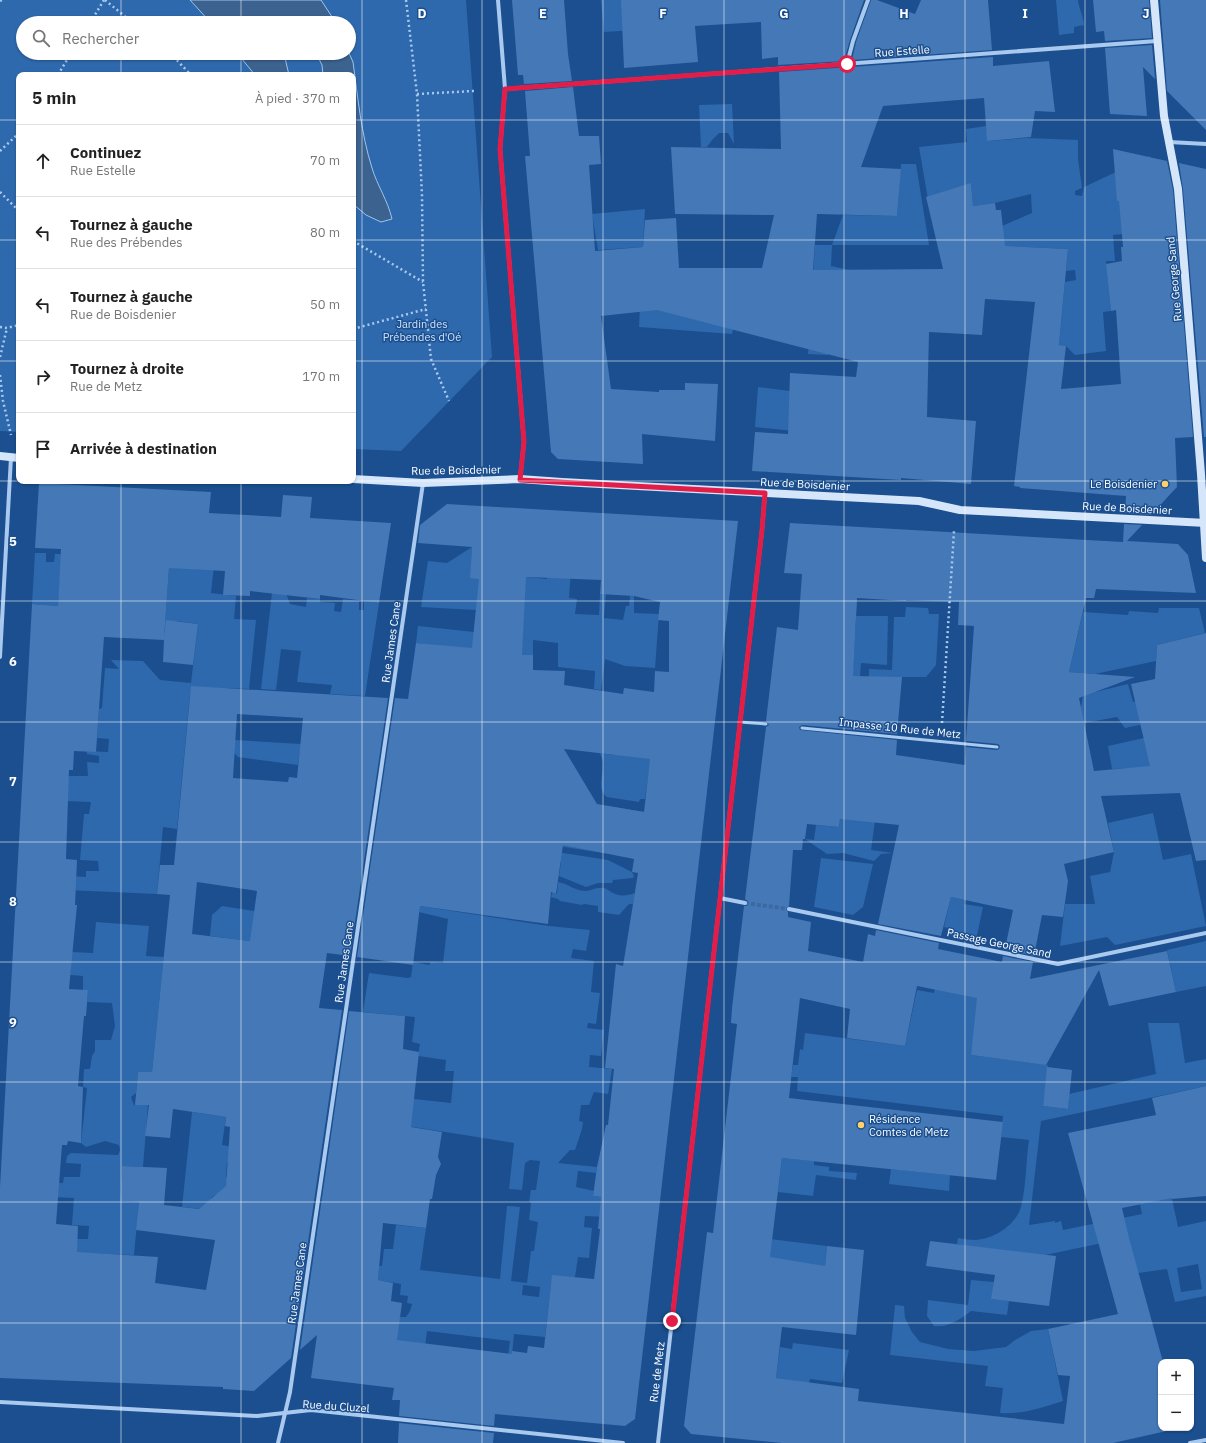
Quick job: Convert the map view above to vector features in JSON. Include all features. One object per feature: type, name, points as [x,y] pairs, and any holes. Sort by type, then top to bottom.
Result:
[{"type":"street","points":[[498,0],[505,89],[500,149],[524,442],[520,480]]},
{"type":"street","points":[[847,64],[853,41],[868,0]]},
{"type":"street","name":"Rue George Sand","points":[[1154,0],[1164,116],[1178,189],[1205,523],[1206,558]]},
{"type":"street","name":"Rue Estelle","points":[[505,89],[1158,41]]},
{"type":"street","points":[[1169,142],[1206,144]]},
{"type":"street","points":[[0,456],[15,457],[0,657]]},
{"type":"street","name":"Rue de Boisdenier","points":[[356,479],[424,483],[520,480],[919,501],[960,510],[1205,523]]},
{"type":"street","name":"Rue James Cane","points":[[278,1443],[290,1392],[424,483]]},
{"type":"street","name":"Rue de Metz","points":[[658,1443],[765,493]]},
{"type":"street","points":[[720,898],[745,902]]},
{"type":"street","name":"Passage George Sand","points":[[789,909],[1058,964],[1206,933]]},
{"type":"street","name":"Rue du Cluzel","points":[[0,1402],[257,1416],[311,1410],[623,1443]]},
{"type":"street","points":[[1190,1443],[1206,1440]]},
{"type":"lane","points":[[740,722],[766,724]]},
{"type":"lane","name":"Impasse 10 Rue de Metz","points":[[802,728],[997,747]]},
{"type":"path","points":[[94,16],[104,0],[124,16]]},
{"type":"path","points":[[406,0],[417,94],[422,195],[423,282],[431,359],[449,401]]},
{"type":"path","points":[[60,72],[67,60]]},
{"type":"path","points":[[177,60],[188,72]]},
{"type":"path","points":[[417,94],[474,91]]},
{"type":"path","points":[[0,151],[16,136]]},
{"type":"path","points":[[0,192],[16,208]]},
{"type":"path","points":[[356,243],[423,282]]},
{"type":"path","points":[[356,328],[426,308]]},
{"type":"path","points":[[0,327],[7,328],[16,326]]},
{"type":"path","points":[[0,357],[7,328]]},
{"type":"path","points":[[0,375],[3,401],[11,435]]},
{"type":"path","points":[[941,741],[954,528]]},
{"type":"green space","name":"Jardin des Prébendes d'Oé","points":[[0,0],[466,0],[492,357],[401,451],[356,449],[356,72],[16,72],[16,432],[0,431]]},
{"type":"green space","points":[[601,0],[632,0],[635,30],[604,32]]},
{"type":"green space","points":[[1056,0],[1078,0],[1084,25],[1074,27],[1074,33],[1059,35]]},
{"type":"green space","points":[[732,104],[734,144],[728,133],[719,133],[707,147],[701,147],[699,105]]},
{"type":"green space","points":[[986,126],[988,141],[1027,138],[1078,140],[1078,159],[1082,188],[1075,191],[1075,195],[1082,196],[1084,187],[1150,156],[1140,189],[1122,234],[1113,235],[1115,261],[1106,261],[1111,311],[1103,312],[1106,351],[1075,355],[1066,346],[1059,345],[1065,282],[1076,280],[1075,270],[1066,271],[1068,249],[961,244],[1032,213],[1031,194],[995,203],[973,206],[971,183],[930,211],[919,147],[967,142],[966,129]]},
{"type":"green space","points":[[901,164],[916,164],[929,245],[832,245],[843,215],[897,216]]},
{"type":"green space","points":[[645,209],[643,247],[598,250],[592,214]]},
{"type":"green space","points":[[815,245],[832,245],[831,266],[849,270],[849,329],[828,344],[828,355],[808,354]]},
{"type":"green space","points":[[640,305],[733,329],[732,334],[639,327]]},
{"type":"green space","points":[[758,387],[790,391],[794,431],[755,427]]},
{"type":"green space","points":[[472,547],[471,578],[526,577],[547,579],[547,573],[572,555],[569,598],[577,599],[575,614],[599,615],[600,594],[606,594],[604,618],[623,620],[626,606],[629,606],[630,596],[634,596],[634,613],[659,614],[655,668],[625,666],[605,659],[601,690],[594,689],[595,671],[558,667],[558,643],[533,640],[533,655],[522,655],[416,643],[418,626],[474,632],[476,610],[421,607],[428,561],[447,563]]},
{"type":"green space","points":[[35,553],[46,553],[46,562],[54,562],[55,554],[62,554],[58,606],[32,604]]},
{"type":"green space","points":[[170,553],[190,568],[200,569],[214,566],[211,593],[236,596],[234,619],[256,620],[249,689],[227,688],[226,696],[190,695],[177,829],[163,827],[157,894],[67,890],[68,876],[86,877],[86,871],[99,871],[98,861],[80,860],[84,814],[89,814],[91,802],[65,801],[68,776],[88,776],[87,762],[99,763],[99,756],[87,754],[87,751],[108,752],[109,739],[97,738],[99,709],[102,708],[105,668],[119,669],[111,660],[143,661],[160,680],[191,683],[198,624],[177,621],[164,639]]},
{"type":"green space","points":[[273,584],[283,585],[290,604],[306,607],[307,598],[320,599],[320,602],[335,603],[334,611],[341,612],[343,599],[359,601],[359,610],[364,610],[364,601],[379,603],[365,696],[330,694],[332,685],[297,682],[301,651],[281,649],[276,690],[261,689]]},
{"type":"green space","points":[[857,594],[856,616],[888,616],[887,665],[861,663],[860,677],[814,674],[853,666],[856,620],[844,619]]},
{"type":"green space","points":[[906,607],[928,608],[929,614],[939,614],[936,665],[926,677],[869,677],[869,669],[892,670],[894,617],[905,617]]},
{"type":"green space","points":[[1159,608],[1199,608],[1205,633],[1157,645],[1156,661],[1095,674],[1069,672],[1083,612],[1128,615],[1129,611],[1158,613]]},
{"type":"green space","points":[[1128,684],[1133,702],[1150,699],[1153,722],[1125,728],[1117,717],[1084,723],[1079,719],[1083,695]]},
{"type":"green space","points":[[620,704],[666,772],[649,771],[645,799],[640,799],[639,802],[607,797],[601,786],[603,763],[600,753],[613,755]]},
{"type":"green space","points":[[1144,738],[1175,791],[1134,768],[1112,769],[1108,746]]},
{"type":"green space","points":[[235,740],[301,744],[298,765],[238,757],[234,753]]},
{"type":"green space","points":[[882,769],[871,850],[893,853],[881,854],[874,861],[843,853],[827,854],[805,839],[814,840],[816,825],[839,827],[841,815]]},
{"type":"green space","points":[[607,806],[645,812],[603,853],[545,844],[544,850],[608,860],[632,872],[634,876],[633,878],[613,880],[612,883],[598,883],[586,887],[559,876],[561,862],[467,823]]},
{"type":"green space","points":[[1153,813],[1163,860],[1191,854],[1206,926],[1115,945],[1107,937],[1060,946],[1065,904],[1095,904],[1090,876],[1110,872],[1114,852],[1108,823]]},
{"type":"green space","points":[[821,858],[873,864],[863,907],[853,915],[814,907]]},
{"type":"green space","points":[[558,882],[585,891],[605,888],[614,894],[620,895],[635,893],[633,904],[629,904],[619,915],[598,912],[598,906],[560,901],[551,897],[552,893],[557,894]]},
{"type":"green space","points":[[951,897],[965,900],[964,904],[983,907],[976,940],[950,935],[951,929],[944,927]]},
{"type":"green space","points":[[222,906],[281,915],[250,941],[210,936],[212,915]]},
{"type":"green space","points":[[420,906],[549,926],[590,930],[586,951],[573,949],[571,958],[594,961],[591,992],[600,993],[596,1024],[588,1023],[587,1028],[604,1030],[601,1056],[590,1055],[589,1067],[612,1069],[608,1094],[594,1092],[589,1105],[581,1105],[579,1121],[583,1122],[575,1150],[570,1150],[558,1163],[597,1167],[596,1173],[578,1171],[576,1187],[594,1191],[593,1196],[610,1198],[607,1217],[585,1216],[584,1227],[592,1228],[589,1258],[578,1257],[575,1277],[563,1287],[551,1286],[545,1337],[514,1334],[511,1365],[507,1364],[510,1341],[427,1331],[422,1370],[386,1356],[400,1317],[406,1317],[412,1304],[407,1303],[408,1296],[400,1295],[401,1284],[378,1280],[379,1266],[382,1266],[384,1249],[393,1249],[396,1225],[426,1228],[420,1270],[500,1279],[507,1206],[520,1207],[511,1281],[527,1283],[531,1251],[534,1251],[538,1222],[529,1220],[531,1202],[529,1202],[531,1190],[536,1190],[540,1161],[530,1160],[525,1163],[522,1190],[509,1189],[514,1143],[401,1125],[405,1098],[451,1103],[454,1071],[445,1071],[446,1060],[418,1056],[420,1044],[412,1042],[415,1017],[363,1012],[369,973],[408,978],[411,977],[413,962],[429,965],[431,962],[443,963],[448,919],[419,912]],"holes":[[[523,1285],[540,1287],[539,1297],[522,1295]]]},
{"type":"green space","points":[[96,922],[149,926],[146,956],[164,957],[152,1072],[138,1072],[136,1093],[131,1097],[134,1105],[148,1105],[143,1167],[122,1166],[120,1201],[139,1202],[134,1255],[58,1252],[77,1239],[88,1239],[89,1226],[72,1225],[74,1198],[51,1197],[52,1183],[63,1183],[64,1177],[80,1177],[81,1164],[66,1163],[67,1156],[71,1153],[118,1155],[120,1150],[119,1145],[105,1141],[86,1147],[81,1143],[87,1088],[83,1087],[84,1069],[90,1069],[92,1056],[95,1051],[95,1040],[111,1040],[115,1026],[112,1003],[87,1002],[88,991],[83,991],[83,976],[70,975],[71,952],[93,953]]},
{"type":"green space","points":[[1206,941],[1206,986],[1176,992],[1167,950]]},
{"type":"green space","points":[[936,985],[993,1001],[973,1042],[971,1055],[1048,1065],[1043,1106],[1068,1109],[1069,1094],[1156,1074],[1148,1023],[1179,1023],[1185,1063],[1206,1059],[1206,1086],[1041,1121],[1029,1225],[1055,1221],[1055,1223],[1061,1221],[1063,1230],[1142,1214],[1140,1204],[1167,1175],[1178,1227],[1206,1221],[1206,1296],[1175,1302],[1167,1269],[1138,1273],[1112,1241],[1026,1259],[957,1244],[958,1238],[976,1240],[996,1235],[1013,1222],[1020,1210],[1025,1186],[1029,1140],[1001,1137],[1003,1116],[797,1091],[798,1077],[791,1077],[793,1065],[798,1065],[800,1049],[803,1050],[805,1033],[905,1046],[917,990],[934,993]],"holes":[[[1198,1264],[1202,1289],[1181,1292],[1177,1268]]]},
{"type":"green space","points":[[192,1112],[226,1117],[222,1145],[240,1148],[252,1166],[227,1162],[226,1177],[235,1179],[232,1197],[215,1195],[211,1198],[211,1210],[182,1207]]},
{"type":"green space","points":[[782,1158],[814,1161],[814,1165],[829,1167],[829,1171],[857,1173],[856,1180],[816,1175],[813,1196],[778,1192]]},
{"type":"green space","points":[[891,1169],[950,1175],[949,1191],[889,1184]]},
{"type":"green space","points":[[747,1236],[827,1246],[821,1310]]},
{"type":"green space","points":[[971,1280],[994,1282],[992,1299],[1009,1301],[1007,1315],[971,1311],[959,1320],[944,1326],[934,1326],[927,1316],[928,1300],[968,1305]]},
{"type":"green space","points":[[895,1305],[904,1306],[905,1318],[912,1332],[920,1342],[948,1349],[974,1351],[1006,1347],[1031,1331],[1048,1329],[1063,1401],[1024,1412],[1000,1413],[1003,1388],[985,1386],[988,1366],[890,1355]]},
{"type":"green space","points":[[793,1343],[849,1350],[842,1383],[810,1379],[809,1383],[776,1378],[780,1347],[792,1349]]},
{"type":"shaded area","points":[[190,0],[321,0],[331,16],[205,16]]},
{"type":"shaded area","points":[[243,60],[285,60],[288,72],[253,72]]},
{"type":"shaded area","points":[[320,60],[352,60],[354,72],[323,72]]},
{"type":"shaded area","points":[[356,85],[368,155],[392,219],[381,222],[366,215],[356,207]]},
{"type":"building","points":[[512,0],[564,0],[568,54],[572,81],[524,84],[523,75],[518,75]]},
{"type":"building","points":[[621,0],[864,0],[844,61],[778,65],[778,57],[762,59],[761,22],[695,26],[698,62],[624,68]]},
{"type":"building","points":[[871,0],[877,0],[915,14],[921,0],[988,0],[992,50],[852,60],[856,42]]},
{"type":"building","points":[[1093,0],[1149,0],[1152,38],[1105,41],[1104,31],[1096,32]]},
{"type":"building","points":[[1160,0],[1206,0],[1206,130],[1167,91]]},
{"type":"building","points":[[1152,45],[1155,79],[1143,67],[1147,116],[1110,114],[1105,48]]},
{"type":"building","points":[[993,57],[993,66],[1049,61],[1055,112],[1035,111],[1031,137],[987,141],[984,98],[883,106],[861,167],[901,169],[897,216],[817,214],[813,270],[943,269],[926,197],[971,183],[973,206],[995,203],[996,210],[1001,210],[1005,246],[1068,249],[1059,345],[1066,346],[1061,389],[1121,384],[1116,310],[1111,311],[1106,264],[1122,261],[1121,247],[1123,247],[1119,201],[1117,201],[1113,149],[1167,161],[1173,190],[1193,437],[1175,438],[1177,487],[1151,515],[1125,513],[1126,496],[1020,488],[1014,486],[1035,302],[985,299],[982,335],[929,332],[927,417],[976,421],[971,484],[901,478],[901,480],[752,471],[755,432],[788,434],[790,373],[856,377],[858,362],[657,310],[601,316],[611,389],[659,392],[659,390],[685,390],[685,383],[718,384],[715,441],[642,434],[643,464],[558,459],[551,452],[525,156],[530,156],[525,91],[573,87],[579,136],[599,136],[601,164],[589,165],[595,251],[643,247],[645,220],[676,218],[679,268],[762,268],[774,215],[675,214],[671,147],[781,149],[779,72]]},
{"type":"building","points":[[1179,163],[1206,169],[1206,437],[1204,437],[1183,189]]},
{"type":"building","points":[[39,484],[211,492],[209,513],[281,517],[283,495],[312,497],[310,518],[391,523],[379,603],[320,595],[320,599],[250,591],[250,596],[223,595],[225,571],[169,568],[164,639],[166,620],[198,624],[193,665],[163,662],[164,640],[104,637],[96,752],[74,751],[73,770],[69,770],[66,859],[77,860],[75,905],[77,905],[69,989],[88,990],[86,1016],[84,1016],[78,1086],[83,1087],[81,1143],[68,1141],[67,1145],[62,1145],[56,1224],[78,1226],[77,1252],[158,1257],[155,1283],[206,1290],[215,1240],[136,1230],[139,1202],[120,1201],[122,1166],[167,1168],[164,1205],[199,1209],[226,1186],[230,1127],[225,1126],[226,1117],[173,1109],[170,1138],[145,1136],[149,1105],[135,1105],[138,1072],[152,1072],[170,895],[157,894],[160,865],[174,865],[191,686],[388,698],[350,956],[327,953],[319,1008],[342,1010],[291,1358],[254,1391],[223,1389],[223,1387],[0,1378],[0,1187],[32,604],[58,606],[61,549],[35,548]],"holes":[[[237,714],[303,718],[297,778],[289,777],[288,782],[233,778]],[[197,882],[257,891],[250,941],[192,934]]]},
{"type":"building","points":[[447,504],[738,521],[635,1419],[625,1426],[495,1414],[494,1426],[399,1416],[400,1400],[392,1400],[394,1388],[311,1378],[317,1335],[300,1350],[349,1011],[405,1016],[403,1049],[419,1052],[411,1127],[442,1132],[438,1157],[441,1164],[436,1175],[432,1199],[430,1199],[426,1228],[383,1223],[378,1280],[393,1283],[391,1301],[402,1303],[397,1340],[512,1354],[512,1351],[527,1353],[528,1346],[544,1348],[552,1275],[594,1279],[600,1229],[598,1229],[601,1197],[593,1196],[597,1167],[606,1125],[608,1125],[614,1069],[605,1068],[616,964],[623,966],[638,873],[632,872],[634,859],[563,845],[556,894],[551,892],[548,924],[420,906],[413,965],[357,957],[395,698],[408,699],[416,643],[472,648],[479,579],[470,578],[472,547],[418,543],[420,525]],"holes":[[[526,577],[601,580],[600,594],[634,596],[660,602],[658,620],[669,621],[669,672],[655,671],[654,692],[624,688],[623,694],[564,685],[565,671],[533,670],[533,655],[522,655]],[[564,749],[650,759],[644,812],[597,804]]]},
{"type":"building","points":[[790,523],[1123,542],[1124,524],[1142,525],[1127,541],[1178,544],[1188,555],[1196,593],[1096,589],[1094,598],[1086,598],[1069,672],[1135,677],[1079,698],[1094,771],[1150,766],[1131,684],[1155,679],[1157,645],[1206,633],[1206,860],[1196,861],[1180,793],[1101,796],[1114,852],[1064,864],[1068,881],[1063,917],[1042,915],[1034,956],[1005,949],[1013,910],[951,897],[941,936],[878,924],[899,825],[840,819],[839,827],[807,824],[802,850],[793,850],[789,906],[786,909],[788,912],[788,917],[811,922],[808,951],[863,962],[868,934],[875,936],[876,930],[939,943],[938,949],[1002,962],[1003,956],[1033,962],[1030,979],[1167,951],[1176,992],[1109,1006],[1099,970],[1046,1065],[971,1055],[977,998],[917,986],[905,1046],[847,1038],[850,1009],[800,998],[789,1098],[1003,1122],[996,1180],[782,1158],[770,1257],[825,1266],[827,1246],[864,1250],[856,1335],[782,1327],[776,1378],[859,1389],[858,1401],[1064,1424],[1070,1376],[1058,1375],[1048,1329],[1118,1314],[1068,1133],[1156,1115],[1152,1098],[1206,1086],[1206,1196],[1172,1198],[1122,1208],[1162,1359],[1158,1359],[1158,1431],[1167,1431],[1113,1443],[782,1443],[691,1434],[684,1426],[707,1232],[713,1233],[737,1024],[731,1023],[732,1008],[744,906],[747,906],[748,903],[745,899],[766,727],[769,725],[766,721],[777,627],[798,630],[802,574],[784,573]],"holes":[[[857,598],[959,602],[958,625],[974,626],[966,741],[998,744],[1000,746],[999,749],[966,747],[965,765],[896,755],[897,740],[800,730],[799,727],[802,725],[897,734],[902,677],[853,676]]]},
{"type":"building","points":[[1047,1067],[1072,1070],[1068,1109],[1043,1106]]},
{"type":"building","points":[[930,1241],[1056,1256],[1049,1306],[991,1299],[995,1275],[926,1266]]},
{"type":"building","points":[[399,1423],[494,1433],[493,1443],[398,1443]]},
{"type":"tunnel","points":[[745,903],[789,909]]},
{"type":"place","name":"Le Boisdenier","points":[[1165,484]]},
{"type":"place","name":"Résidence Comtes de Metz","points":[[861,1125]]},
{"type":"route","points":[[672,1321],[765,493],[520,480],[524,442],[500,149],[505,89],[847,64]]}]
